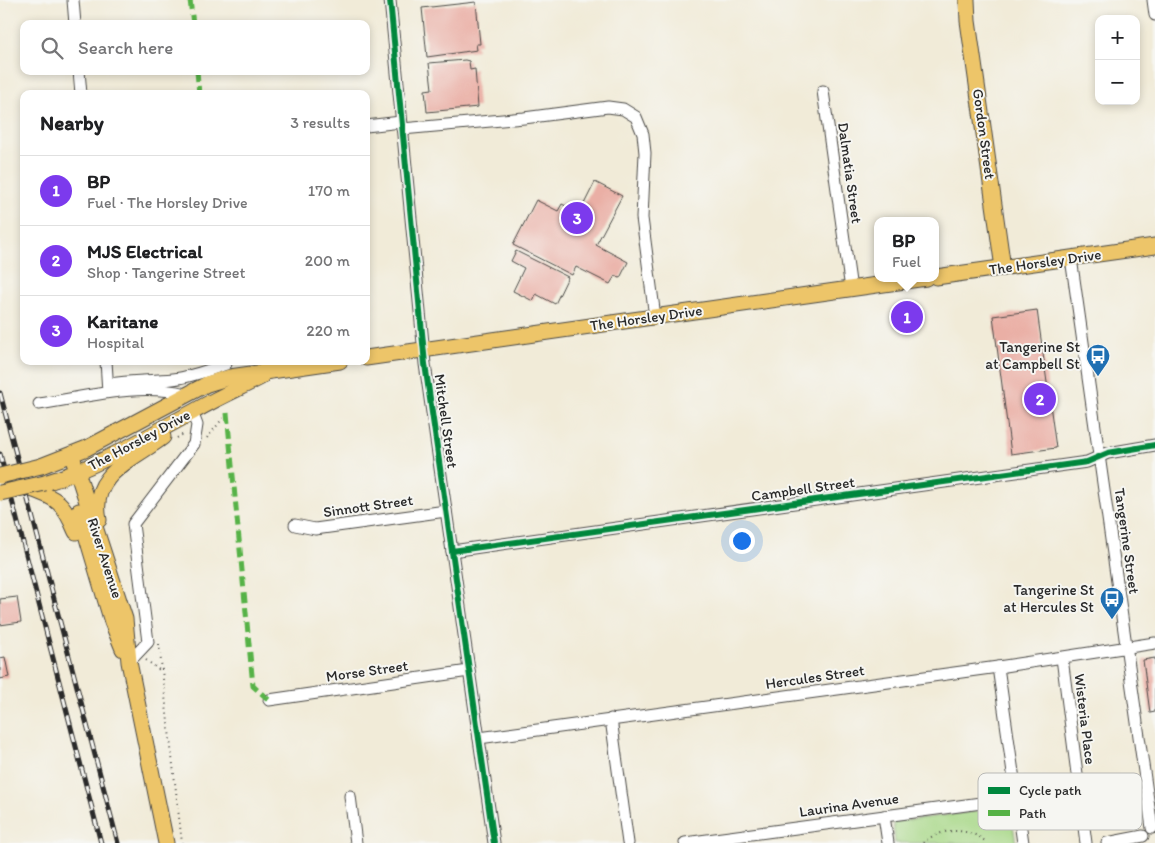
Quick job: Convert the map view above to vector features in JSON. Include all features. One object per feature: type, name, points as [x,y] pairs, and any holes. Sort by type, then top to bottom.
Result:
[{"type":"main road","name":"Gordon Street","points":[[967,0],[968,22],[1003,268]]},
{"type":"main road","name":"The Horsley Drive","points":[[939,277],[1155,246]]},
{"type":"main road","name":"The Horsley Drive","points":[[370,357],[899,282]]},
{"type":"main road","name":"The Horsley Drive","points":[[0,476],[41,466],[66,457],[122,430],[186,394],[230,377],[271,371],[291,365]]},
{"type":"main road","name":"The Horsley Drive","points":[[0,494],[28,488],[46,489],[72,474],[120,452],[271,371]]},
{"type":"main road","points":[[108,561],[97,505],[101,487],[119,467],[164,437],[186,416]]},
{"type":"main road","name":"River Avenue","points":[[66,457],[108,561],[125,619],[128,662],[166,843]]},
{"type":"main road","name":"River Avenue","points":[[72,474],[112,622],[128,662]]},
{"type":"main road","points":[[46,489],[68,511],[112,622]]},
{"type":"street","points":[[73,0],[75,20]]},
{"type":"street","name":"Mitchell Street","points":[[390,0],[424,349],[494,843]]},
{"type":"street","points":[[1153,0],[1155,15]]},
{"type":"street","points":[[79,75],[81,90]]},
{"type":"street","name":"Dalmatia Street","points":[[823,91],[851,289]]},
{"type":"street","points":[[370,126],[524,118],[608,107],[623,109],[636,117],[643,134],[645,152],[642,218],[654,317]]},
{"type":"street","name":"Tangerine Street","points":[[1071,258],[1127,647],[1141,773]]},
{"type":"street","points":[[106,365],[108,388]]},
{"type":"street","points":[[39,404],[148,379],[174,379],[201,373],[223,365]]},
{"type":"street","points":[[108,388],[164,388],[186,394]]},
{"type":"street","points":[[128,662],[148,642],[133,524],[194,444],[197,425],[186,416]]},
{"type":"street","name":"Campbell Street","points":[[452,552],[1087,462],[1100,456],[1155,445]]},
{"type":"street","name":"Sinnott Street","points":[[295,526],[314,529],[446,511]]},
{"type":"street","name":"Hercules Street","points":[[479,738],[998,667],[1155,643]]},
{"type":"street","name":"Wisteria Place","points":[[1062,658],[1077,773]]},
{"type":"street","points":[[998,667],[1014,773]]},
{"type":"street","name":"Morse Street","points":[[268,700],[469,671]]},
{"type":"street","points":[[611,719],[628,843]]},
{"type":"street","name":"Tangerine Street","points":[[1142,781],[1148,834]]},
{"type":"street","points":[[350,796],[356,843]]},
{"type":"street","name":"Laurina Avenue","points":[[685,843],[978,803]]},
{"type":"street","points":[[884,816],[888,843]]},
{"type":"street","points":[[1022,830],[1023,843]]},
{"type":"street","name":"Wisteria Place","points":[[1084,830],[1086,843]]},
{"type":"street","points":[[1107,843],[1148,834]]},
{"type":"path","points":[[159,642],[182,843]]},
{"type":"path","points":[[923,843],[940,833],[952,831],[967,831],[981,837],[987,843]]},
{"type":"green space","points":[[978,811],[978,830],[1014,830],[1016,843],[895,843],[893,822]]},
{"type":"building","points":[[476,2],[480,44],[476,44],[477,50],[427,57],[422,8]]},
{"type":"building","points":[[469,61],[470,70],[475,69],[478,107],[427,112],[425,90],[432,89],[429,63]]},
{"type":"building","points":[[595,182],[622,196],[596,245],[628,262],[620,278],[615,276],[610,284],[576,267],[572,275],[513,245],[536,200],[558,211],[562,204],[570,208],[565,217],[571,220],[573,216],[577,218]]},
{"type":"building","points":[[516,251],[568,277],[555,304],[536,294],[533,301],[513,291],[524,268],[511,261]]},
{"type":"building","points":[[1037,310],[1056,448],[1011,454],[993,316]]},
{"type":"building","points":[[17,597],[21,622],[0,625],[0,599]]},
{"type":"building","points":[[5,657],[9,677],[0,679],[0,658]]},
{"type":"building","points":[[1155,658],[1155,712],[1150,713],[1143,660]]},
{"type":"railway","points":[[0,393],[118,843]]},
{"type":"railway","points":[[0,454],[101,843]]},
{"type":"marked path","points":[[190,0],[192,20]]},
{"type":"marked path","points":[[197,75],[199,90]]},
{"type":"marked path","points":[[227,413],[253,686],[269,700]]},
{"type":"cycle path","points":[[390,0],[425,364],[494,843]]},
{"type":"cycle path","points":[[452,551],[1087,462],[1108,453],[1155,445]]},
{"type":"place","name":"Karitane","points":[[577,218]]},
{"type":"place","name":"BP","points":[[907,317]]},
{"type":"place","name":"Tangerine St at Campbell St","points":[[1098,377]]},
{"type":"place","name":"MJS Electrical","points":[[1040,399]]},
{"type":"place","name":"Tangerine St at Hercules St","points":[[1112,620]]}]
